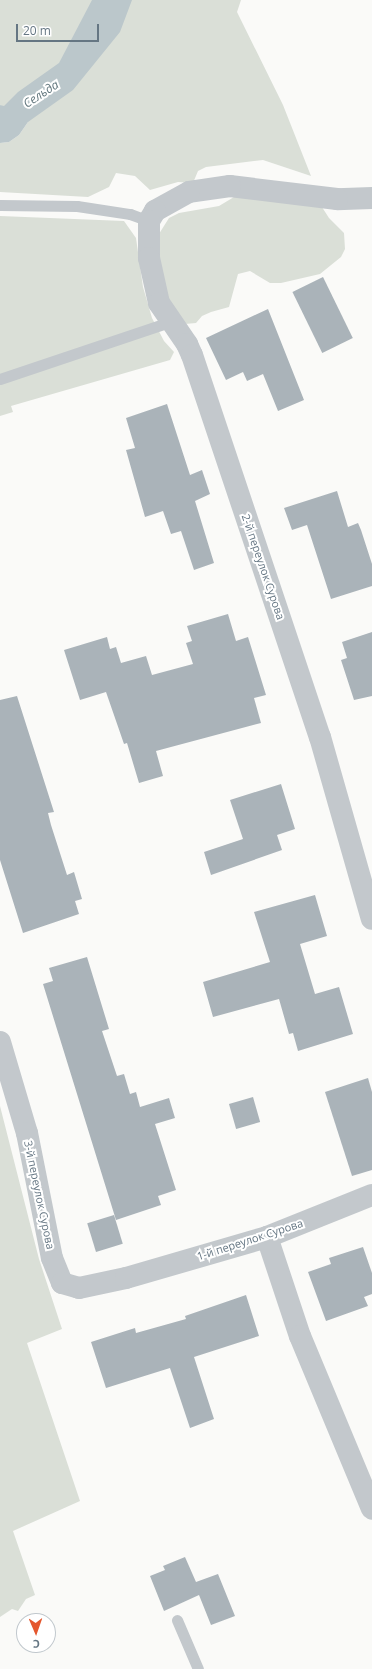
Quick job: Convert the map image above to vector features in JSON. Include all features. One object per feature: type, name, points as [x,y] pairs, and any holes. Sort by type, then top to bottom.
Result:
[{"type":"street","points":[[149,221],[155,211],[189,192],[230,186],[337,199],[372,198]]},
{"type":"street","name":"2-й переулок Сурова","points":[[149,221],[149,258],[159,303],[172,321],[192,355],[320,737],[372,919]]},
{"type":"street","name":"3-й переулок Сурова","points":[[0,1042],[27,1133],[52,1258],[62,1283],[79,1288],[126,1278]]},
{"type":"street","name":"1-й переулок Сурова","points":[[126,1278],[267,1237],[372,1195]]},
{"type":"street","points":[[267,1237],[300,1336],[372,1509]]},
{"type":"lane","points":[[0,205],[78,206],[130,214],[149,221]]},
{"type":"lane","points":[[0,379],[172,321]]},
{"type":"lane","points":[[177,1620],[198,1669]]},
{"type":"shaded area","points":[[0,0],[241,0],[237,12],[283,105],[311,176],[263,160],[206,167],[198,171],[193,183],[178,182],[150,190],[135,176],[116,173],[109,187],[88,197],[0,192],[0,143],[9,142],[19,135],[28,122],[0,105]]},
{"type":"shaded area","points":[[244,191],[320,204],[329,218],[344,233],[345,249],[341,257],[320,274],[281,283],[270,283],[250,271],[238,274],[229,307],[202,316],[196,323],[185,324],[169,311],[154,248],[157,237],[169,218],[179,213],[219,206]]},
{"type":"shaded area","points":[[0,216],[124,221],[136,238],[143,287],[152,318],[164,341],[174,352],[170,360],[11,406],[13,412],[0,416]]},
{"type":"shaded area","points":[[0,1106],[39,1259],[62,1329],[27,1343],[80,1501],[13,1531],[35,1595],[26,1599],[18,1611],[12,1609],[0,1617]]},
{"type":"water","name":"Сельда","points":[[92,0],[132,0],[120,32],[73,90],[28,122],[19,135],[9,142],[0,143],[0,105],[4,106],[18,92],[59,63]]},
{"type":"building","points":[[323,277],[353,338],[322,353],[292,292]]},
{"type":"building","points":[[268,309],[304,400],[278,411],[263,374],[247,381],[243,372],[226,380],[206,338]]},
{"type":"building","points":[[167,404],[190,475],[202,470],[210,494],[195,501],[214,563],[194,570],[181,531],[171,534],[163,511],[145,517],[126,450],[135,448],[126,418]]},
{"type":"building","points":[[337,491],[348,527],[358,523],[361,530],[372,564],[372,586],[331,599],[307,525],[292,530],[284,508]]},
{"type":"building","points":[[228,614],[236,641],[248,637],[266,695],[254,698],[261,723],[156,751],[163,776],[139,783],[127,743],[124,744],[106,692],[80,700],[64,650],[107,637],[110,649],[116,647],[121,663],[146,656],[152,675],[193,664],[186,643],[192,641],[187,626]]},
{"type":"building","points":[[372,632],[372,696],[354,700],[341,660],[347,658],[342,642]]},
{"type":"building","points":[[17,696],[54,812],[48,813],[67,875],[74,872],[82,899],[75,901],[79,914],[23,933],[0,860],[0,700]]},
{"type":"building","points":[[281,784],[295,829],[277,835],[282,850],[211,875],[204,852],[243,839],[230,800]]},
{"type":"building","points":[[315,895],[327,936],[300,944],[315,994],[339,987],[353,1034],[298,1051],[293,1033],[289,1034],[279,999],[213,1017],[203,982],[270,962],[254,912]]},
{"type":"building","points":[[87,957],[109,1029],[102,1031],[117,1076],[124,1074],[130,1094],[136,1092],[140,1107],[169,1098],[175,1118],[155,1124],[176,1190],[158,1196],[161,1205],[116,1220],[43,984],[53,981],[49,968]]},
{"type":"building","points":[[368,1078],[372,1092],[372,1170],[352,1176],[325,1092]]},
{"type":"building","points":[[253,1097],[260,1122],[236,1129],[229,1104]]},
{"type":"building","points":[[114,1215],[123,1244],[96,1252],[87,1223]]},
{"type":"building","points":[[363,1247],[372,1273],[372,1294],[364,1297],[368,1306],[326,1321],[308,1272],[331,1264],[329,1258]]},
{"type":"building","points":[[246,1295],[259,1336],[194,1357],[214,1419],[190,1428],[170,1368],[106,1388],[91,1342],[135,1328],[136,1333],[186,1319],[185,1316]]},
{"type":"building","points":[[185,1557],[196,1582],[218,1574],[235,1616],[211,1625],[199,1595],[164,1611],[150,1576],[165,1570],[163,1566]]}]
